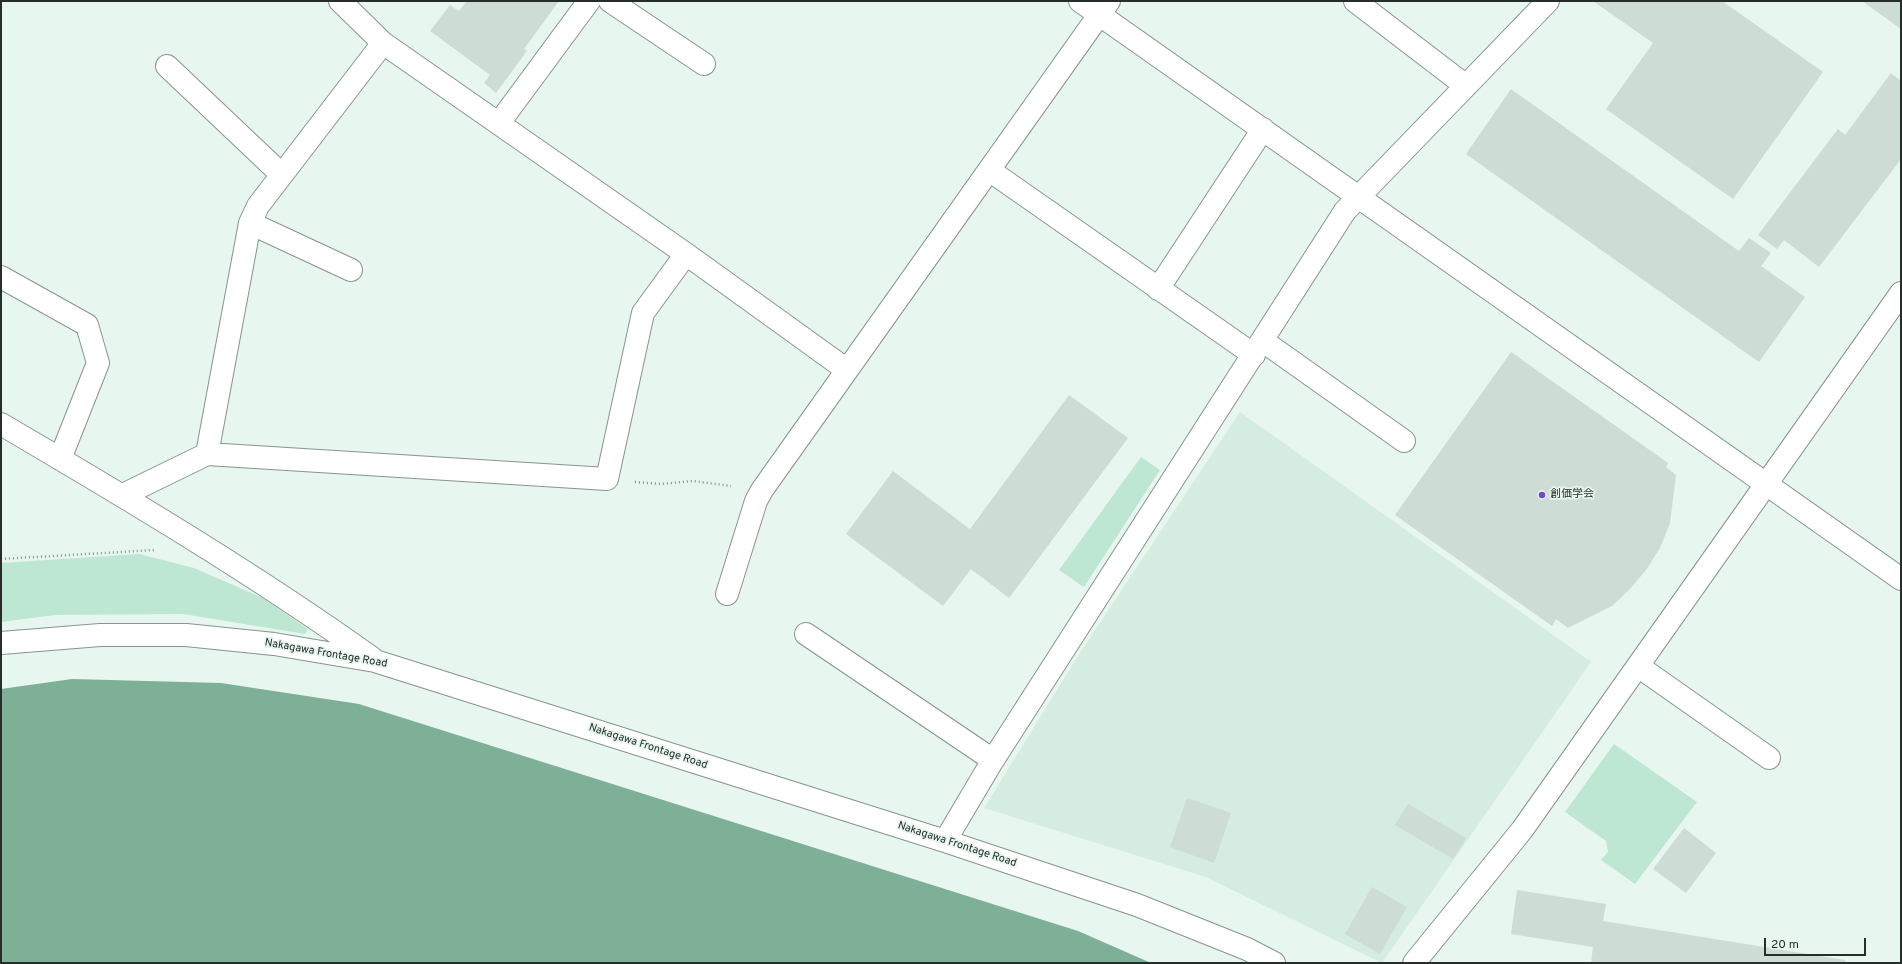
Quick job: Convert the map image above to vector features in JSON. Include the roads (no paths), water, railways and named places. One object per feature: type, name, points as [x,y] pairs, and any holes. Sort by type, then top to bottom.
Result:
[{"type":"street","points":[[340,1],[382,43],[686,254],[848,370]]},
{"type":"street","points":[[499,123],[589,1]]},
{"type":"street","points":[[610,1],[704,64]]},
{"type":"street","points":[[1080,1],[1104,8],[1263,129],[1359,198],[1901,579]]},
{"type":"street","points":[[1355,1],[1466,86]]},
{"type":"street","points":[[945,841],[993,760],[1345,211],[1548,1]]},
{"type":"street","points":[[727,594],[756,502],[765,486],[1104,8]]},
{"type":"street","points":[[207,454],[250,223],[258,206],[281,174],[382,43]]},
{"type":"street","points":[[167,66],[281,174]]},
{"type":"street","points":[[1158,289],[1263,129]]},
{"type":"street","points":[[989,170],[1158,289],[1258,348],[1404,441]]},
{"type":"street","points":[[250,223],[352,270]]},
{"type":"street","points":[[123,495],[207,454],[607,479],[643,314],[686,254]]},
{"type":"street","points":[[1,277],[87,325],[98,363],[60,459]]},
{"type":"street","points":[[1414,963],[1522,830],[1901,293]]},
{"type":"street","points":[[1,424],[123,495],[319,620],[375,661]]},
{"type":"street","name":"Nakagawa Frontage Road","points":[[1,643],[100,634],[186,635],[274,644],[375,661],[945,841],[1137,905],[1247,949],[1274,963]]},
{"type":"street","points":[[806,634],[993,760]]},
{"type":"street","points":[[1638,666],[1769,758]]},
{"type":"place","name":"創価学会","points":[[1542,495]]}]
